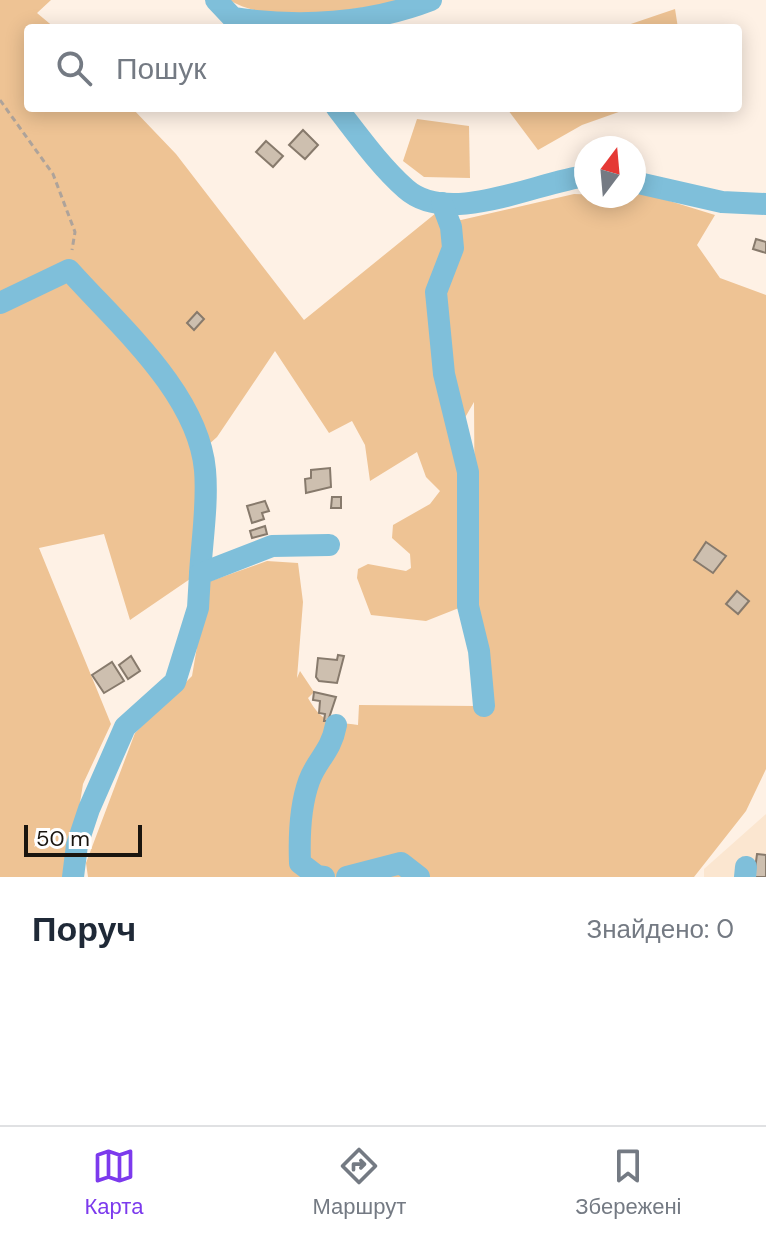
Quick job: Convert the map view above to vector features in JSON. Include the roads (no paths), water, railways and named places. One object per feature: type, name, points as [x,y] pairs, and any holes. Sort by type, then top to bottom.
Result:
[{"type":"street","points":[[216,0],[234,23],[262,24]]},
{"type":"street","points":[[299,24],[381,15],[431,0]]},
{"type":"street","points":[[340,112],[407,190],[442,203],[454,205],[574,179]]},
{"type":"street","points":[[646,185],[722,202],[766,204]]},
{"type":"street","points":[[442,203],[451,227],[453,248],[436,292],[444,374],[468,472],[468,606],[479,651],[484,706]]},
{"type":"street","points":[[0,303],[69,270],[175,391],[190,415],[201,446],[205,471],[198,608],[175,682],[125,727],[89,809],[77,845],[73,877]]},
{"type":"street","points":[[200,574],[272,546],[329,545]]},
{"type":"street","points":[[324,877],[317,876],[300,863],[299,835],[309,780],[332,746],[336,725]]},
{"type":"street","points":[[347,877],[401,863],[419,877]]}]
